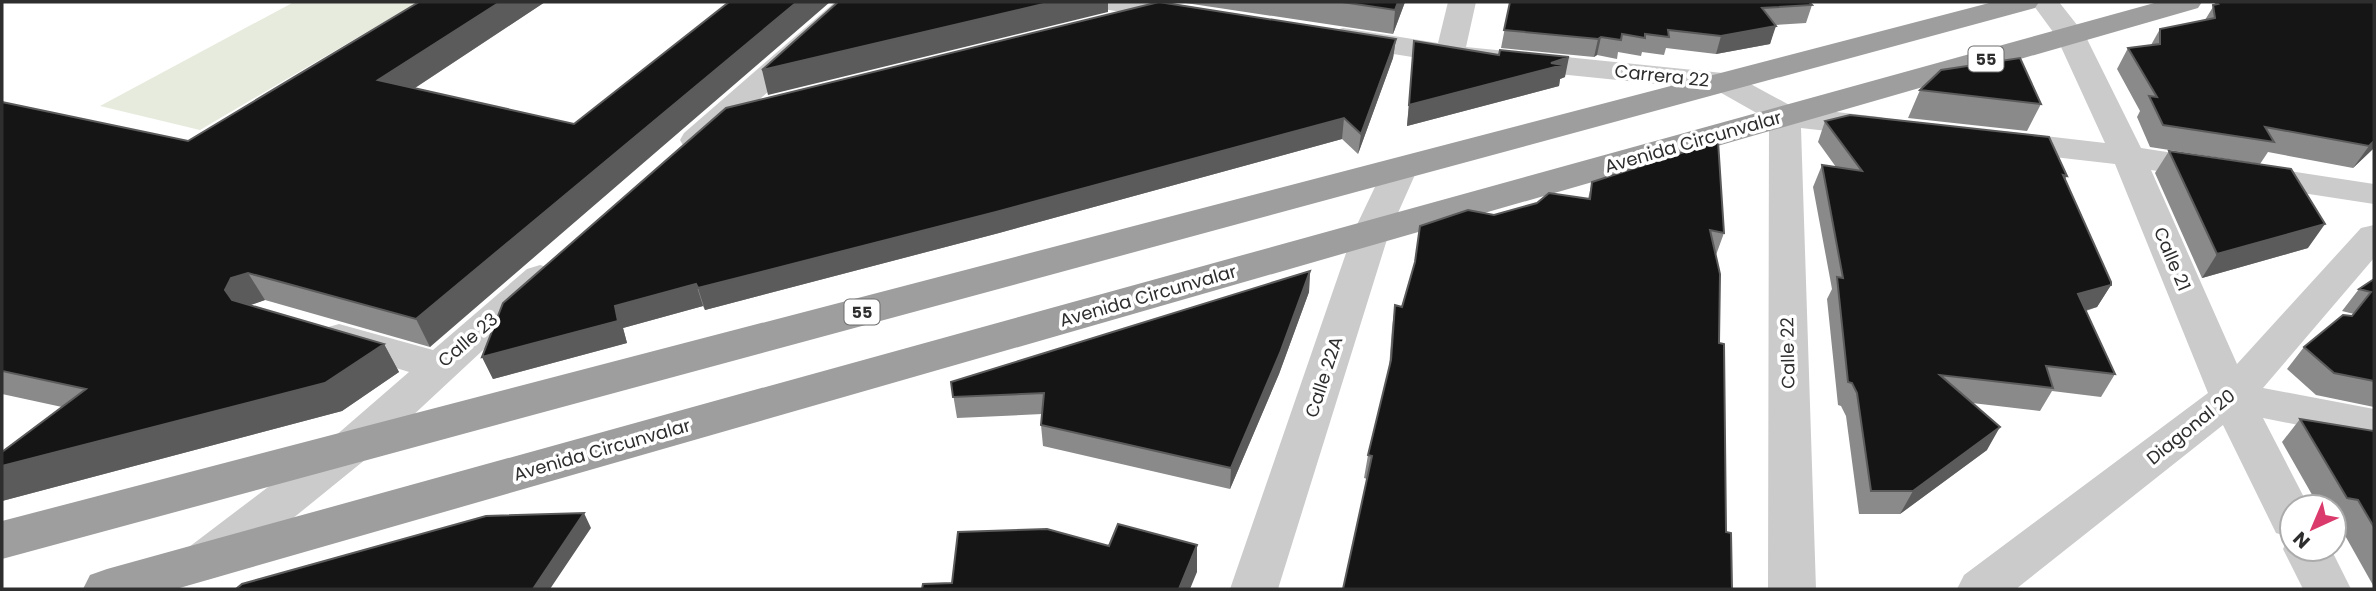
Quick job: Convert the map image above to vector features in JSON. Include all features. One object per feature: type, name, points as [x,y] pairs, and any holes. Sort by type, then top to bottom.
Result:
[{"type":"highway","name":"55","points":[[2,540],[2025,2]]},
{"type":"highway","name":"Avenida Circunvalar","points":[[107,589],[2188,2]]},
{"type":"street","points":[[670,162],[851,2]]},
{"type":"street","points":[[1450,54],[1462,2]]},
{"type":"street","name":"Calle 21","points":[[2045,2],[2070,35],[2128,156],[2231,397],[2279,493]]},
{"type":"street","points":[[1103,14],[1164,10],[1219,18]]},
{"type":"street","name":"Carrera 22","points":[[1314,33],[1450,54],[1723,82],[1785,116],[1908,130]]},
{"type":"street","points":[[721,118],[774,105]]},
{"type":"street","name":"Calle 22","points":[[1785,116],[1792,589]]},
{"type":"street","points":[[1977,138],[2128,156],[2374,194]]},
{"type":"street","name":"Calle 22A","points":[[1254,589],[1371,233],[1401,168]]},
{"type":"street","name":"Diagonal 20","points":[[1981,589],[2231,397],[2374,236]]},
{"type":"street","name":"Calle 23","points":[[206,561],[350,448],[570,250]]},
{"type":"street","points":[[304,327],[438,366]]},
{"type":"street","points":[[2231,397],[2374,424]]},
{"type":"street","points":[[2314,563],[2327,589]]},
{"type":"shaded area","points":[[294,2],[418,2],[200,130],[100,106]]},
{"type":"building","points":[[419,2],[500,2],[378,80],[574,124],[729,2],[797,2],[416,319],[248,273],[231,278],[225,290],[232,300],[384,344],[325,383],[2,466],[2,452],[86,389],[2,371],[2,102],[188,141]]},
{"type":"building","points":[[838,2],[1052,2],[762,70]]},
{"type":"building","points":[[1159,2],[1396,39],[1361,134],[1344,118],[996,212],[698,288],[696,284],[615,306],[618,321],[482,357],[503,303],[726,108]]},
{"type":"building","points":[[1342,2],[1398,2],[1395,10]]},
{"type":"building","points":[[1510,2],[1809,2],[1812,5],[1762,8],[1776,26],[1721,36],[1668,30],[1669,37],[1645,34],[1645,38],[1622,34],[1621,40],[1504,30]]},
{"type":"building","points":[[2216,2],[2374,2],[2374,141],[2369,146],[2265,127],[2274,142],[2163,125],[2149,96],[2157,97],[2128,48],[2160,44],[2160,29],[2215,18],[2213,5],[2218,4]]},
{"type":"building","points":[[1414,41],[1499,55],[1500,50],[1569,57],[1551,63],[1563,65],[1409,105]]},
{"type":"building","points":[[2020,58],[2041,104],[1920,90],[1941,70]]},
{"type":"building","points":[[1850,115],[2049,137],[2111,282],[2111,285],[2078,294],[2115,374],[2046,366],[2053,388],[1940,375],[2000,427],[1913,491],[1871,491],[1857,393],[1852,383],[1848,382],[1837,277],[1843,278],[1822,165],[1862,171],[1825,121]]},
{"type":"building","points":[[1718,141],[1724,233],[1710,230],[1720,274],[1719,343],[1724,344],[1726,532],[1731,533],[1732,589],[1343,589],[1372,456],[1368,455],[1391,360],[1395,305],[1402,307],[1415,262],[1420,226],[1468,210],[1494,215],[1537,203],[1549,193],[1590,199],[1592,182]]},
{"type":"building","points":[[2169,151],[2291,169],[2325,224],[2217,254]]},
{"type":"building","points":[[1310,271],[1280,353],[1231,468],[1041,425],[1044,393],[953,397],[951,382]]},
{"type":"building","points":[[2374,279],[2374,381],[2334,373],[2304,347],[2343,315],[2352,316],[2371,292],[2359,289]]},
{"type":"building","points":[[2300,419],[2374,431],[2374,527],[2358,500],[2348,498],[2348,493],[2344,493]]},
{"type":"building","points":[[584,513],[533,589],[236,589],[242,584],[486,516]]},
{"type":"building","points":[[1118,524],[1197,545],[1179,589],[922,589],[923,584],[952,583],[958,532],[1047,529],[1109,546]]}]
